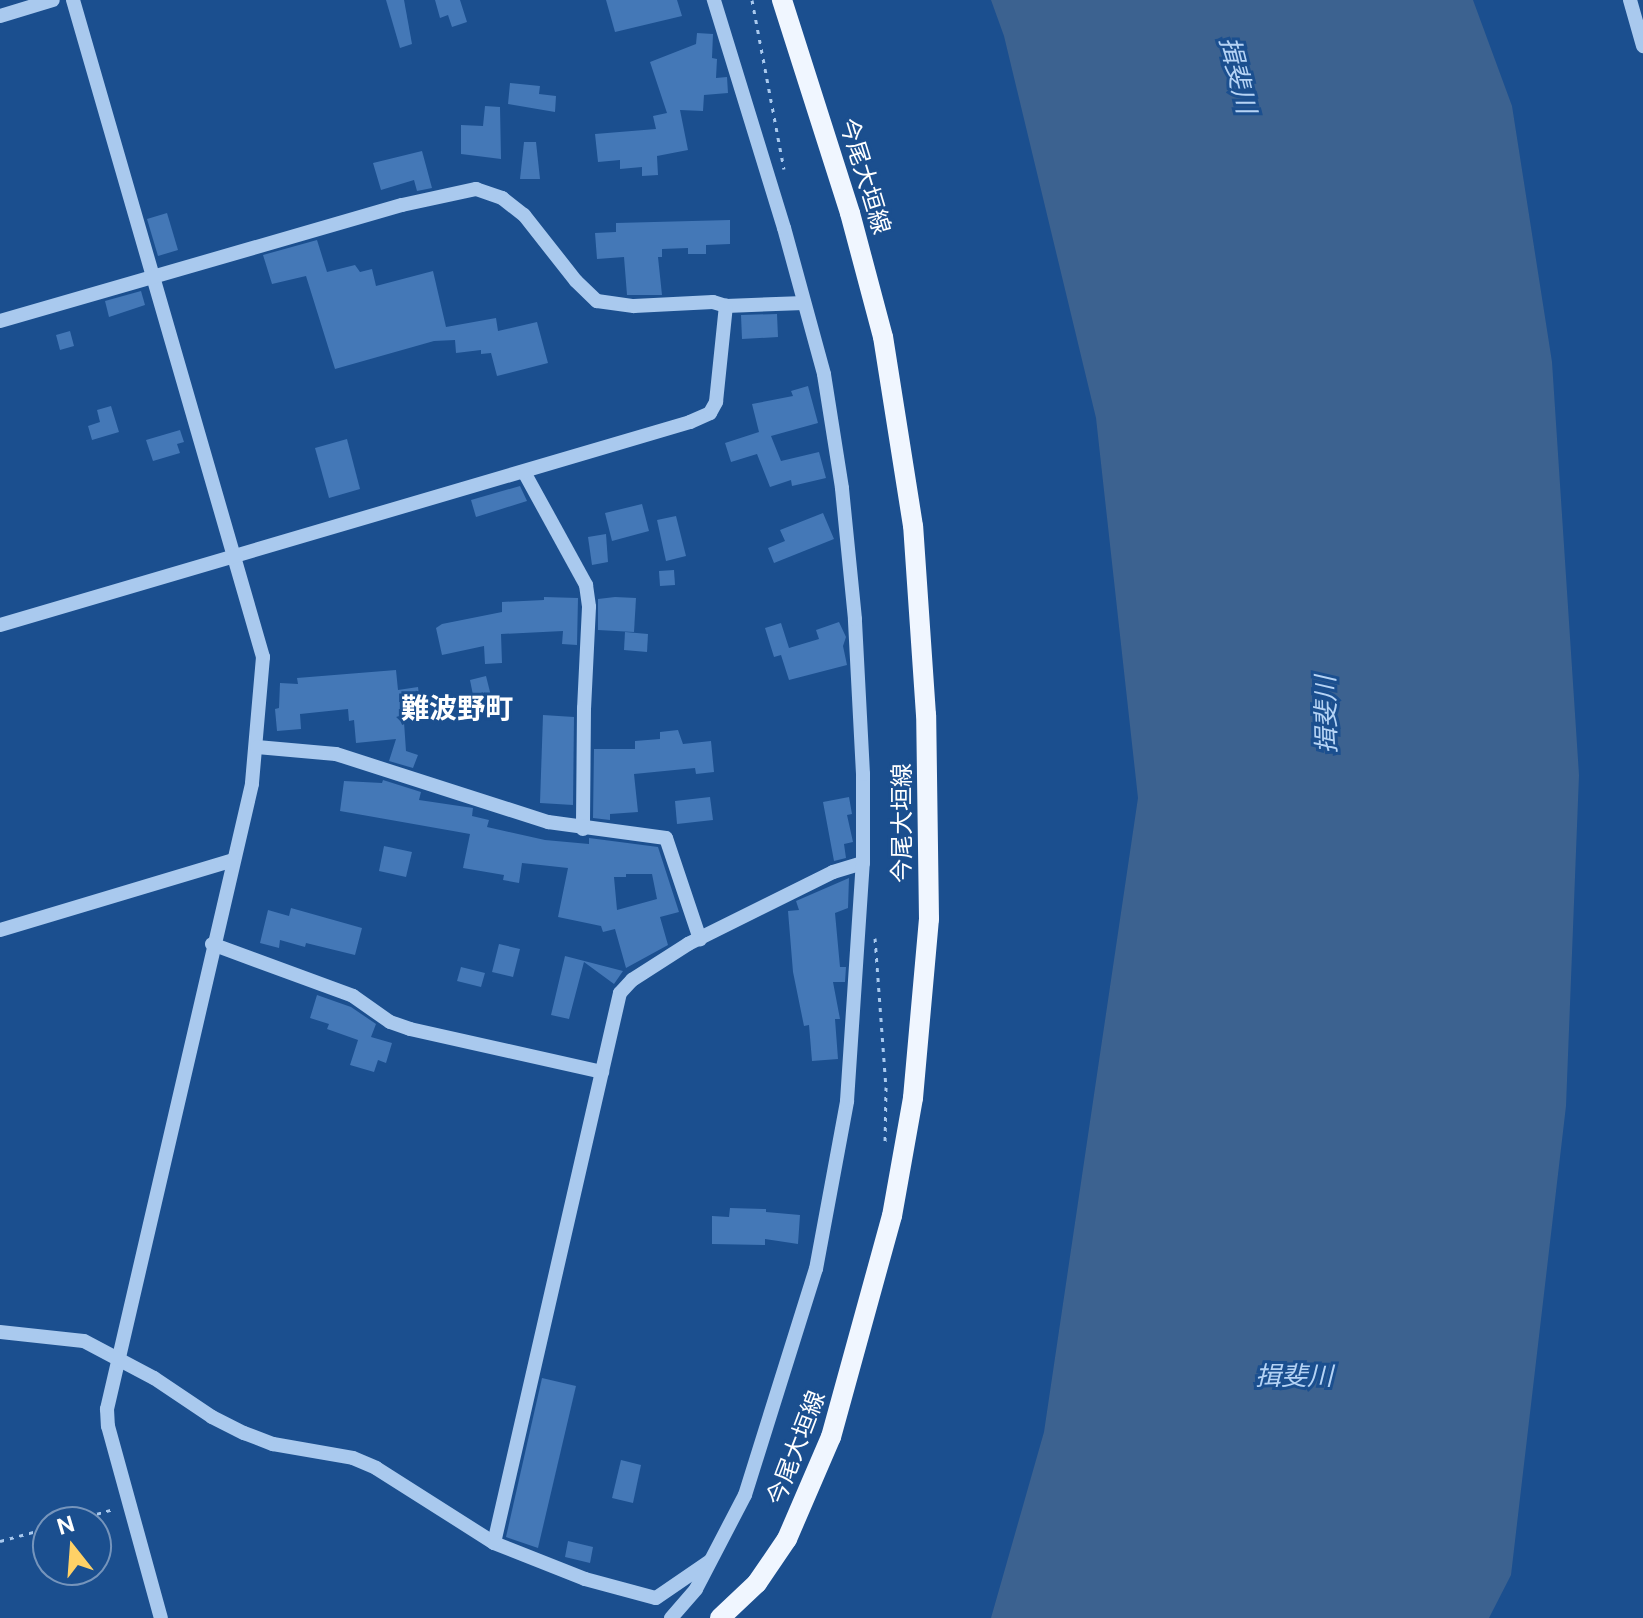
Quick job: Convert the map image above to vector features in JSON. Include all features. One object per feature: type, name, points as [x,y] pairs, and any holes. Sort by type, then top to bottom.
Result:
[{"type":"main road","name":"今尾大垣線","points":[[720,1618],[757,1583],[787,1539],[816,1480],[836,1423],[892,1216],[913,1098],[929,919],[926,715],[913,526],[906,479],[883,337],[867,274],[782,0]]},
{"type":"street","points":[[0,16],[53,0]]},
{"type":"street","points":[[73,0],[263,657],[257,747],[107,1409],[108,1426],[161,1618]]},
{"type":"street","points":[[671,1618],[696,1589],[745,1495],[816,1269],[847,1101],[863,863],[858,666],[844,503],[824,374],[714,0]]},
{"type":"street","points":[[1630,0],[1643,46]]},
{"type":"street","points":[[0,321],[402,205],[476,189],[502,198],[524,215],[576,281],[597,301],[634,306],[713,302],[726,306],[804,303]]},
{"type":"street","points":[[0,625],[524,472],[710,413],[716,402],[726,306]]},
{"type":"street","points":[[524,472],[586,585],[589,607],[583,829]]},
{"type":"street","points":[[257,747],[336,754],[548,822],[666,838],[700,939]]},
{"type":"street","points":[[0,930],[233,860]]},
{"type":"street","points":[[494,1543],[620,993],[632,980],[700,939],[833,872],[863,863]]},
{"type":"street","points":[[212,944],[353,996],[373,1006],[390,1022],[410,1029],[602,1072]]},
{"type":"street","points":[[0,1332],[84,1341],[244,1433],[273,1444],[353,1458],[376,1468],[494,1543],[585,1579],[656,1598],[713,1559]]},
{"type":"path","points":[[752,0],[785,175]]},
{"type":"path","points":[[874,925],[886,1087],[885,1151]]},
{"type":"path","points":[[112,1509],[130,1504]]},
{"type":"path","points":[[0,1541],[32,1532]]},
{"type":"water","name":"揖斐川","points":[[991,0],[1473,0],[1512,106],[1552,362],[1579,775],[1566,1106],[1511,1575],[1489,1618],[991,1618],[1044,1432],[1138,798],[1096,418],[1004,36]]},
{"type":"building","points":[[386,0],[404,0],[412,44],[400,48]]},
{"type":"building","points":[[435,0],[460,0],[467,22],[452,27],[448,15],[440,18]]},
{"type":"building","points":[[606,0],[677,0],[682,16],[615,32]]},
{"type":"building","points":[[697,33],[713,34],[712,58],[717,59],[716,78],[727,77],[728,93],[704,95],[703,111],[680,110],[688,150],[657,156],[658,175],[642,176],[642,167],[620,169],[620,160],[598,162],[595,134],[656,129],[653,116],[667,113],[650,62],[696,44]]},
{"type":"building","points":[[510,83],[540,86],[539,94],[556,96],[555,112],[508,104]]},
{"type":"building","points":[[485,106],[500,107],[501,159],[461,154],[461,125],[483,126]]},
{"type":"building","points":[[524,142],[536,142],[540,179],[520,179]]},
{"type":"building","points":[[422,151],[432,188],[417,191],[414,180],[381,190],[373,163]]},
{"type":"building","points":[[167,213],[178,250],[158,256],[147,219]]},
{"type":"building","points":[[730,220],[730,244],[706,245],[706,254],[688,254],[688,248],[662,249],[662,257],[658,257],[662,295],[627,295],[624,257],[597,259],[595,233],[616,232],[616,223]]},
{"type":"building","points":[[317,240],[327,272],[355,265],[360,272],[372,269],[376,286],[433,271],[446,327],[496,318],[498,331],[537,322],[548,363],[497,376],[491,353],[481,354],[481,350],[456,353],[455,340],[434,341],[335,369],[306,276],[272,284],[263,255]]},
{"type":"building","points":[[141,291],[145,305],[109,317],[105,301]]},
{"type":"building","points":[[777,314],[778,337],[742,339],[741,315]]},
{"type":"building","points":[[70,331],[74,346],[60,350],[56,335]]},
{"type":"building","points":[[808,386],[818,423],[771,436],[781,461],[819,452],[826,478],[792,486],[791,480],[770,487],[757,454],[731,462],[725,443],[759,432],[752,404],[793,396],[791,391]]},
{"type":"building","points":[[111,406],[119,432],[92,440],[88,426],[100,422],[97,410]]},
{"type":"building","points":[[180,430],[184,442],[177,444],[180,453],[153,461],[146,440]]},
{"type":"building","points":[[347,439],[360,489],[329,498],[315,448]]},
{"type":"building","points":[[520,486],[527,501],[476,517],[471,500]]},
{"type":"building","points":[[642,504],[649,531],[612,541],[605,513]]},
{"type":"building","points":[[823,513],[834,539],[774,563],[768,548],[785,541],[780,530]]},
{"type":"building","points":[[676,516],[686,556],[666,561],[657,520]]},
{"type":"building","points":[[606,534],[608,562],[592,565],[588,537]]},
{"type":"building","points":[[674,570],[675,585],[660,586],[659,571]]},
{"type":"building","points":[[544,597],[578,598],[577,645],[562,644],[563,631],[501,634],[502,663],[485,664],[484,646],[442,655],[436,628],[442,624],[502,612],[502,602],[544,600]]},
{"type":"building","points":[[636,598],[634,632],[598,630],[598,599]]},
{"type":"building","points":[[839,622],[846,637],[843,646],[847,665],[789,680],[781,655],[774,657],[765,628],[781,623],[789,648],[819,639],[816,630]]},
{"type":"building","points":[[625,632],[648,634],[647,652],[624,650]]},
{"type":"building","points":[[396,670],[398,690],[418,687],[422,719],[404,722],[406,751],[418,755],[413,768],[389,761],[396,739],[356,743],[354,720],[349,721],[348,709],[300,714],[301,729],[277,731],[275,709],[279,708],[280,683],[298,684],[297,678]]},
{"type":"building","points":[[486,676],[491,696],[474,700],[470,680]]},
{"type":"building","points":[[543,715],[574,717],[573,805],[540,803]]},
{"type":"building","points":[[678,730],[683,744],[711,741],[714,772],[696,774],[695,768],[634,774],[638,812],[610,814],[610,820],[593,818],[594,749],[635,749],[635,741],[660,739],[660,732]]},
{"type":"building","points":[[383,780],[421,792],[419,800],[473,808],[472,816],[489,820],[487,827],[545,840],[589,844],[589,838],[658,847],[679,912],[660,917],[668,945],[626,968],[615,929],[603,932],[601,926],[558,917],[568,868],[522,863],[519,883],[503,880],[504,875],[463,868],[470,834],[340,811],[344,781],[382,783]],"holes":[[[652,874],[657,899],[617,910],[614,877]]]},
{"type":"building","points":[[710,797],[713,820],[677,824],[675,801]]},
{"type":"building","points":[[849,797],[852,814],[847,815],[853,842],[844,844],[846,858],[834,861],[823,802]]},
{"type":"building","points":[[384,846],[412,852],[406,877],[379,871]]},
{"type":"building","points":[[849,878],[848,908],[835,913],[840,967],[846,967],[845,982],[833,982],[840,1019],[835,1019],[838,1059],[812,1061],[809,1025],[804,1026],[793,972],[788,911],[799,910],[796,901]]},
{"type":"building","points":[[291,908],[362,928],[355,955],[306,943],[305,947],[280,940],[279,948],[260,943],[268,910],[289,916]]},
{"type":"building","points":[[499,944],[520,949],[513,977],[492,972]]},
{"type":"building","points":[[565,956],[623,971],[614,984],[584,962],[569,1019],[551,1015]]},
{"type":"building","points":[[461,967],[485,973],[481,987],[457,981]]},
{"type":"building","points":[[317,995],[351,1007],[376,1024],[371,1037],[392,1043],[386,1063],[378,1060],[374,1072],[350,1065],[358,1040],[327,1029],[329,1024],[310,1018]]},
{"type":"building","points":[[730,1208],[766,1209],[766,1212],[800,1215],[798,1244],[765,1239],[765,1245],[712,1244],[712,1216],[729,1217]]},
{"type":"building","points":[[542,1378],[576,1386],[538,1548],[506,1537]]},
{"type":"building","points":[[621,1460],[641,1465],[633,1503],[612,1498]]},
{"type":"building","points":[[568,1541],[593,1547],[590,1563],[565,1557]]},
{"type":"district","name":"難波野町","points":[[457,708]]}]
